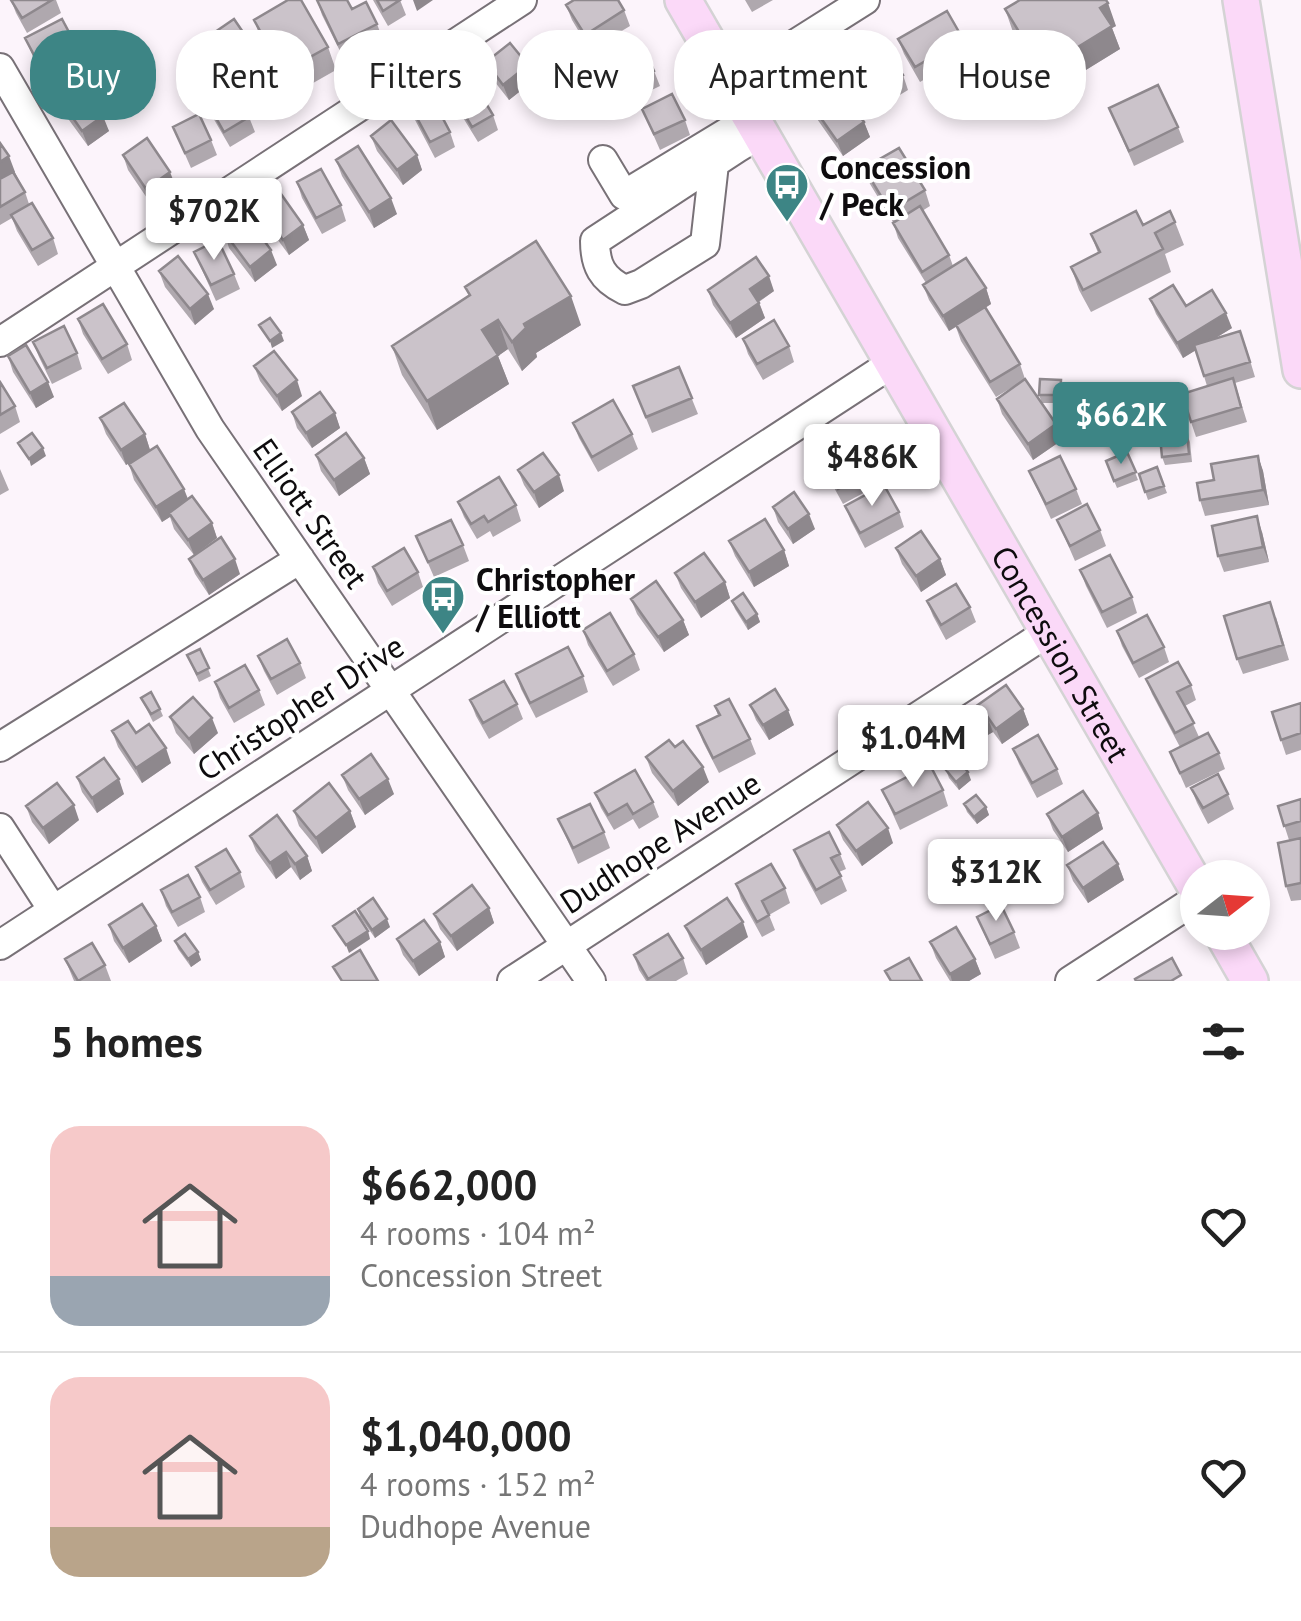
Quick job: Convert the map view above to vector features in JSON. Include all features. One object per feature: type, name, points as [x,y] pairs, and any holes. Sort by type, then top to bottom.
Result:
[{"type":"main road","name":"Concession Street","points":[[683,0],[700,30]]},
{"type":"main road","points":[[1240,0],[1301,370]]},
{"type":"main road","name":"Concession Street","points":[[752,120],[1181,860]]},
{"type":"main road","points":[[1232,950],[1250,981]]},
{"type":"street","points":[[0,342],[522,0]]},
{"type":"street","points":[[818,30],[865,0]]},
{"type":"street","name":"Elliott Street","points":[[0,68],[210,429],[591,981]]},
{"type":"street","points":[[603,160],[624,194],[755,126]]},
{"type":"street","points":[[714,164],[704,244],[641,284],[624,290],[610,283],[595,263],[595,241],[714,164],[755,126]]},
{"type":"street","name":"Christopher Drive","points":[[0,945],[891,364]]},
{"type":"street","points":[[0,747],[300,559]]},
{"type":"street","name":"Dudhope Avenue","points":[[512,981],[1048,632]]},
{"type":"street","points":[[0,828],[54,910]]},
{"type":"street","points":[[1070,981],[1180,910]]},
{"type":"building","points":[[11,0],[52,0],[22,18]]},
{"type":"building","points":[[288,0],[301,0],[328,47],[314,55],[314,30],[260,30],[254,20]]},
{"type":"building","points":[[317,0],[347,0],[352,9],[366,2],[377,24],[365,30],[334,30],[334,36]]},
{"type":"building","points":[[377,0],[400,0],[383,11]]},
{"type":"building","points":[[574,0],[618,0],[624,10],[593,30],[582,30],[566,5]]},
{"type":"building","points":[[1020,0],[1106,0],[1108,3],[1100,8],[1112,26],[1086,42],[1086,30],[1018,30],[1005,9]]},
{"type":"building","points":[[947,11],[958,30],[923,30],[923,62],[915,67],[903,47],[903,36]]},
{"type":"building","points":[[62,19],[68,30],[41,30]]},
{"type":"building","points":[[234,19],[241,30],[218,30]]},
{"type":"building","points":[[510,43],[517,52],[517,74],[503,85],[497,77],[497,53]]},
{"type":"building","points":[[1158,85],[1178,127],[1129,151],[1109,108]]},
{"type":"building","points":[[672,94],[674,120],[685,120],[654,134],[647,120],[654,120],[654,103]]},
{"type":"building","points":[[74,120],[97,120],[82,131]]},
{"type":"building","points":[[187,120],[202,120],[211,140],[185,153],[173,127]]},
{"type":"building","points":[[217,120],[244,120],[224,132]]},
{"type":"building","points":[[391,120],[417,155],[397,170],[371,136]]},
{"type":"building","points":[[418,120],[444,120],[450,132],[430,142]]},
{"type":"building","points":[[822,120],[863,120],[864,122],[837,141]]},
{"type":"building","points":[[147,138],[170,172],[146,189],[123,155]]},
{"type":"building","points":[[0,143],[9,156],[0,162]]},
{"type":"building","points":[[358,146],[391,198],[369,212],[336,160]]},
{"type":"building","points":[[899,148],[925,190],[890,211],[864,168]]},
{"type":"building","points":[[321,169],[341,205],[316,218],[297,182]]},
{"type":"building","points":[[13,172],[25,192],[0,207],[0,179]]},
{"type":"building","points":[[281,194],[303,225],[283,240],[261,209]]},
{"type":"building","points":[[32,203],[53,238],[32,250],[11,215]]},
{"type":"building","points":[[920,206],[949,255],[922,272],[893,223]]},
{"type":"building","points":[[1136,211],[1143,225],[1170,211],[1175,222],[1155,233],[1163,249],[1083,290],[1071,267],[1100,252],[1091,234]]},
{"type":"building","points":[[246,216],[271,250],[250,267],[224,232]]},
{"type":"building","points":[[218,240],[234,274],[211,285],[194,252]]},
{"type":"building","points":[[536,241],[571,296],[524,324],[526,328],[512,342],[498,320],[482,330],[498,355],[427,401],[392,346],[470,295],[465,287]]},
{"type":"building","points":[[178,256],[208,294],[190,309],[159,271]]},
{"type":"building","points":[[756,257],[769,276],[750,289],[759,303],[730,323],[708,290]]},
{"type":"building","points":[[966,258],[986,288],[943,316],[923,285]]},
{"type":"building","points":[[1173,285],[1186,306],[1212,290],[1226,313],[1177,343],[1150,299]]},
{"type":"building","points":[[103,304],[127,344],[102,359],[78,319]]},
{"type":"building","points":[[985,307],[1020,364],[990,382],[956,325]]},
{"type":"building","points":[[270,318],[281,333],[270,341],[259,325]]},
{"type":"building","points":[[774,320],[789,346],[757,364],[743,339]]},
{"type":"building","points":[[64,326],[77,353],[47,368],[33,342]]},
{"type":"building","points":[[1240,331],[1250,362],[1204,376],[1194,345]]},
{"type":"building","points":[[26,345],[48,382],[30,393],[8,356]]},
{"type":"building","points":[[274,351],[297,380],[277,396],[254,366]]},
{"type":"building","points":[[679,367],[692,398],[646,417],[633,386]]},
{"type":"building","points":[[1233,378],[1241,407],[1191,422],[1182,394]]},
{"type":"building","points":[[1025,379],[1056,424],[1028,444],[997,399]]},
{"type":"building","points":[[1040,379],[1061,380],[1060,395],[1039,395]]},
{"type":"building","points":[[0,382],[15,406],[0,415]]},
{"type":"building","points":[[320,392],[335,413],[306,433],[292,412]]},
{"type":"building","points":[[613,400],[632,434],[592,457],[573,423]]},
{"type":"building","points":[[124,403],[145,434],[121,450],[100,418]]},
{"type":"building","points":[[32,433],[43,448],[29,459],[18,443]]},
{"type":"building","points":[[346,433],[364,458],[334,480],[316,455]]},
{"type":"building","points":[[1187,434],[1189,454],[1162,457],[1160,436]]},
{"type":"building","points":[[846,443],[863,475],[838,489],[820,457]]},
{"type":"building","points":[[157,446],[184,489],[156,507],[129,464]]},
{"type":"building","points":[[1127,452],[1136,472],[1114,481],[1106,461]]},
{"type":"building","points":[[543,453],[559,475],[534,492],[518,470]]},
{"type":"building","points":[[1060,456],[1076,489],[1046,504],[1029,471]]},
{"type":"building","points":[[1258,456],[1263,490],[1200,500],[1197,483],[1214,480],[1211,464]]},
{"type":"building","points":[[1157,467],[1164,486],[1145,492],[1139,474]]},
{"type":"building","points":[[499,477],[516,505],[488,522],[484,516],[471,524],[458,502]]},
{"type":"building","points":[[884,485],[899,512],[860,533],[845,506]]},
{"type":"building","points":[[794,492],[809,514],[788,529],[773,507]]},
{"type":"building","points":[[192,496],[212,523],[188,540],[169,513]]},
{"type":"building","points":[[1087,504],[1100,530],[1070,546],[1057,520]]},
{"type":"building","points":[[1257,516],[1263,547],[1218,556],[1212,526]]},
{"type":"building","points":[[765,519],[784,550],[749,572],[729,541]]},
{"type":"building","points":[[451,520],[463,545],[428,562],[416,536]]},
{"type":"building","points":[[921,531],[940,559],[916,576],[896,548]]},
{"type":"building","points":[[221,537],[235,559],[203,580],[189,559]]},
{"type":"building","points":[[404,548],[418,572],[387,591],[373,567]]},
{"type":"building","points":[[704,553],[725,582],[695,602],[675,573]]},
{"type":"building","points":[[1110,555],[1132,597],[1102,612],[1080,570]]},
{"type":"building","points":[[656,581],[683,620],[658,637],[631,599]]},
{"type":"building","points":[[956,584],[970,607],[941,625],[927,601]]},
{"type":"building","points":[[743,593],[757,614],[746,622],[732,601]]},
{"type":"building","points":[[1270,602],[1283,645],[1237,659],[1224,616]]},
{"type":"building","points":[[610,613],[634,654],[607,671],[583,630]]},
{"type":"building","points":[[1147,615],[1164,647],[1133,663],[1117,631]]},
{"type":"building","points":[[287,639],[300,663],[271,679],[258,656]]},
{"type":"building","points":[[568,647],[583,676],[530,703],[516,674]]},
{"type":"building","points":[[200,649],[209,668],[197,674],[187,655]]},
{"type":"building","points":[[1178,662],[1191,685],[1177,692],[1194,723],[1175,733],[1146,679]]},
{"type":"building","points":[[245,665],[259,690],[229,708],[215,682]]},
{"type":"building","points":[[504,681],[517,704],[483,723],[470,700]]},
{"type":"building","points":[[1006,685],[1023,709],[996,729],[987,716],[980,721],[972,709]]},
{"type":"building","points":[[775,689],[788,710],[763,725],[750,705]]},
{"type":"building","points":[[151,692],[160,709],[151,714],[141,698]]},
{"type":"building","points":[[193,697],[212,718],[189,739],[170,717]]},
{"type":"building","points":[[729,699],[750,739],[713,758],[697,726],[720,715],[715,706]]},
{"type":"building","points":[[1301,703],[1301,733],[1281,740],[1272,712]]},
{"type":"building","points":[[128,721],[136,733],[149,724],[166,748],[136,768],[112,731]]},
{"type":"building","points":[[1208,733],[1219,753],[1180,773],[1170,752]]},
{"type":"building","points":[[1038,735],[1057,769],[1032,783],[1013,749]]},
{"type":"building","points":[[669,740],[675,747],[683,741],[703,767],[673,791],[646,757]]},
{"type":"building","points":[[371,754],[388,779],[359,799],[342,775]]},
{"type":"building","points":[[104,758],[119,779],[92,798],[77,777]]},
{"type":"building","points":[[958,760],[968,772],[956,782],[946,770]]},
{"type":"building","points":[[930,765],[943,790],[895,814],[882,790]]},
{"type":"building","points":[[635,770],[653,802],[633,814],[627,804],[608,815],[595,793]]},
{"type":"building","points":[[1218,774],[1228,794],[1203,808],[1191,788]]},
{"type":"building","points":[[57,783],[74,805],[43,828],[26,806]]},
{"type":"building","points":[[329,783],[350,811],[316,838],[294,811]]},
{"type":"building","points":[[1083,791],[1098,813],[1062,837],[1047,814]]},
{"type":"building","points":[[976,795],[986,807],[974,817],[964,804]]},
{"type":"building","points":[[1301,799],[1301,821],[1284,826],[1278,806]]},
{"type":"building","points":[[868,802],[888,828],[856,851],[837,825]]},
{"type":"building","points":[[590,804],[604,832],[573,848],[558,819]]},
{"type":"building","points":[[277,815],[307,856],[295,864],[286,852],[270,863],[250,836]]},
{"type":"building","points":[[829,832],[840,854],[831,858],[841,876],[816,890],[794,850]]},
{"type":"building","points":[[1301,838],[1301,883],[1286,886],[1278,843]]},
{"type":"building","points":[[1103,842],[1118,864],[1083,888],[1067,865]]},
{"type":"building","points":[[226,849],[240,872],[210,890],[196,867]]},
{"type":"building","points":[[771,864],[785,888],[762,901],[769,915],[757,922],[736,884]]},
{"type":"building","points":[[188,875],[200,897],[172,912],[161,890]]},
{"type":"building","points":[[472,885],[489,908],[451,936],[434,914]]},
{"type":"building","points":[[373,898],[387,919],[372,930],[358,909]]},
{"type":"building","points":[[727,898],[743,922],[701,950],[685,926]]},
{"type":"building","points":[[142,904],[156,926],[123,948],[109,925]]},
{"type":"building","points":[[1001,905],[1014,932],[990,944],[977,917]]},
{"type":"building","points":[[355,911],[368,931],[346,945],[333,926]]},
{"type":"building","points":[[424,920],[440,942],[413,961],[397,939]]},
{"type":"building","points":[[956,927],[975,959],[950,974],[930,942]]},
{"type":"building","points":[[185,934],[198,952],[188,959],[175,941]]},
{"type":"building","points":[[668,934],[683,958],[648,979],[634,955]]},
{"type":"building","points":[[92,943],[105,965],[78,981],[65,959]]},
{"type":"building","points":[[360,950],[378,981],[342,981],[333,967]]},
{"type":"building","points":[[909,958],[922,981],[891,981],[885,971]]},
{"type":"building","points":[[1172,958],[1181,975],[1171,981],[1136,981],[1135,979]]},
{"type":"place","name":"Concession / Peck","points":[[787,223]]},
{"type":"place","name":"Christopher / Elliott","points":[[443,635]]}]
